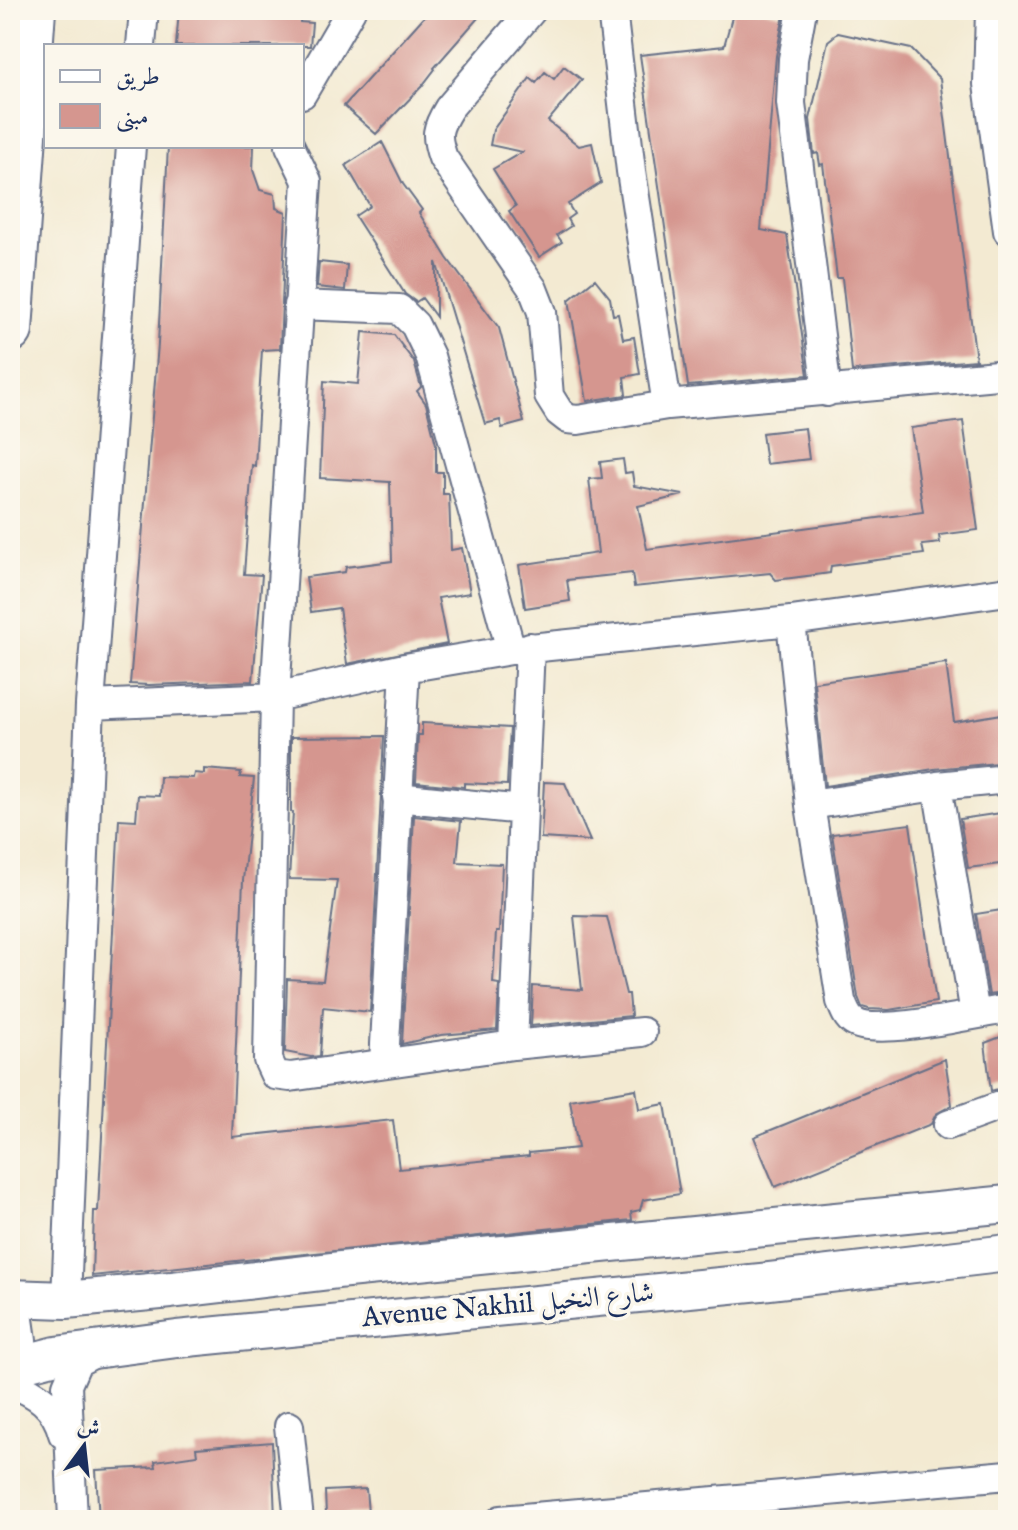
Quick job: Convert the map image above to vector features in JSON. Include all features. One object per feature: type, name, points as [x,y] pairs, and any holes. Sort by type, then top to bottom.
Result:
[{"type":"main road","points":[[10,330],[33,10]]},
{"type":"main road","points":[[10,1313],[14,1341],[10,1365]]},
{"type":"street","points":[[141,44],[144,10]]},
{"type":"street","points":[[304,91],[351,10]]},
{"type":"street","points":[[532,10],[449,108],[438,126],[438,142],[443,158],[533,289],[542,312],[549,396],[559,412],[568,419],[667,405],[1008,374]]},
{"type":"street","points":[[612,10],[631,171],[667,405]]},
{"type":"street","points":[[802,10],[793,59],[791,103],[827,392]]},
{"type":"street","points":[[991,12],[988,84],[1005,182],[1008,231]]},
{"type":"street","points":[[66,1300],[90,705],[131,148]]},
{"type":"street","points":[[291,148],[307,181],[275,697],[268,1060],[275,1075],[290,1077],[513,1045],[642,1032]]},
{"type":"street","points":[[298,305],[399,309],[415,325],[430,356],[521,648],[523,810],[513,1045]]},
{"type":"street","points":[[90,705],[275,697],[405,668],[521,648],[791,621],[1008,591]]},
{"type":"street","points":[[791,621],[810,805],[841,1001],[846,1013],[853,1022],[878,1029],[1008,1009]]},
{"type":"street","points":[[384,1063],[405,668]]},
{"type":"street","points":[[810,805],[1008,779]]},
{"type":"street","points":[[937,786],[975,1014]]},
{"type":"street","points":[[397,797],[523,810]]},
{"type":"street","points":[[948,1125],[1008,1103]]},
{"type":"street","name":"Avenue Nakhil شارع النخيل","points":[[10,1298],[66,1300],[1008,1204]]},
{"type":"street","name":"Avenue Nakhil شارع النخيل","points":[[10,1365],[103,1348],[761,1282],[1008,1253]]},
{"type":"street","points":[[73,1520],[66,1397],[70,1373],[77,1362],[103,1348]]},
{"type":"street","points":[[10,1382],[35,1393],[52,1407],[68,1450]]},
{"type":"street","points":[[289,1426],[299,1520]]},
{"type":"street","points":[[501,1520],[724,1510],[1008,1475]]},
{"type":"building","points":[[179,10],[266,18],[266,10],[301,10],[300,22],[312,23],[310,46],[176,44]]},
{"type":"building","points":[[430,10],[485,10],[422,86],[376,134],[344,106]]},
{"type":"building","points":[[734,10],[763,10],[784,15],[776,56],[761,230],[787,235],[808,375],[688,386],[640,55],[724,46]]},
{"type":"building","points":[[838,33],[911,49],[940,79],[976,360],[852,371],[842,278],[837,278],[823,164],[820,165],[818,153],[814,154],[810,119],[828,41]]},
{"type":"building","points":[[564,66],[582,80],[548,121],[579,146],[592,143],[601,183],[568,204],[574,214],[567,219],[571,226],[557,235],[562,242],[539,257],[509,211],[516,206],[493,169],[522,152],[490,145],[493,130],[530,78],[536,83],[545,72],[554,79]]},
{"type":"building","points":[[382,142],[403,184],[422,210],[419,213],[447,258],[499,328],[524,422],[502,428],[500,420],[485,424],[436,262],[436,317],[422,298],[416,302],[405,294],[355,216],[370,206],[346,165]]},
{"type":"building","points":[[168,148],[254,148],[253,170],[260,190],[275,194],[276,208],[286,212],[280,349],[262,350],[244,574],[262,575],[253,681],[130,684],[158,344]]},
{"type":"building","points":[[319,262],[347,265],[345,290],[317,287]]},
{"type":"building","points":[[595,279],[610,298],[613,315],[618,314],[623,339],[634,337],[640,374],[624,377],[626,395],[587,401],[569,300]]},
{"type":"building","points":[[363,332],[394,335],[414,362],[421,387],[417,391],[426,404],[436,444],[436,472],[443,472],[443,494],[449,494],[451,550],[462,548],[470,593],[438,598],[447,644],[347,664],[339,608],[311,612],[306,577],[345,572],[346,567],[392,561],[390,482],[320,478],[324,381],[358,384]]},
{"type":"building","points":[[963,421],[978,530],[939,535],[940,543],[922,545],[924,554],[831,566],[830,573],[776,580],[770,573],[634,587],[632,573],[567,580],[570,601],[525,608],[519,565],[598,553],[589,479],[602,478],[600,462],[623,459],[625,473],[632,472],[634,486],[683,495],[638,506],[647,549],[923,512],[911,428]]},
{"type":"building","points":[[805,428],[809,459],[766,464],[762,433]]},
{"type":"building","points":[[946,663],[954,722],[1008,713],[1008,762],[934,769],[825,786],[814,682]]},
{"type":"building","points":[[422,723],[510,728],[507,785],[464,783],[464,787],[416,782],[418,735],[422,735]]},
{"type":"building","points":[[384,736],[370,1012],[323,1007],[320,1056],[285,1052],[287,979],[323,981],[337,880],[289,879],[293,812],[291,737]]},
{"type":"building","points":[[204,769],[241,772],[240,777],[254,778],[243,880],[232,1137],[393,1120],[399,1169],[529,1156],[529,1153],[578,1148],[570,1100],[636,1089],[639,1109],[665,1104],[680,1194],[643,1200],[640,1210],[631,1212],[632,1220],[92,1276],[119,819],[136,820],[138,795],[159,796],[160,777],[193,778],[194,773],[204,774]]},
{"type":"building","points":[[544,782],[565,783],[590,841],[541,838]]},
{"type":"building","points":[[1008,812],[1008,863],[968,868],[960,819]]},
{"type":"building","points":[[414,816],[461,821],[457,862],[502,864],[493,983],[499,984],[497,1030],[441,1035],[402,1044]]},
{"type":"building","points":[[910,824],[936,1002],[889,1010],[869,1009],[862,1007],[858,997],[832,834]]},
{"type":"building","points":[[1008,909],[1008,992],[989,995],[976,914]]},
{"type":"building","points":[[574,916],[607,917],[626,994],[629,994],[631,1016],[531,1026],[533,986],[582,990]]},
{"type":"building","points":[[1008,1034],[1008,1086],[991,1091],[985,1043]]},
{"type":"building","points":[[945,1059],[952,1105],[936,1114],[931,1124],[775,1187],[754,1137]]},
{"type":"building","points":[[272,1442],[275,1519],[99,1520],[96,1470],[156,1467],[155,1461],[197,1455],[196,1448]]},
{"type":"building","points":[[366,1489],[368,1513],[326,1515],[325,1491]]}]
